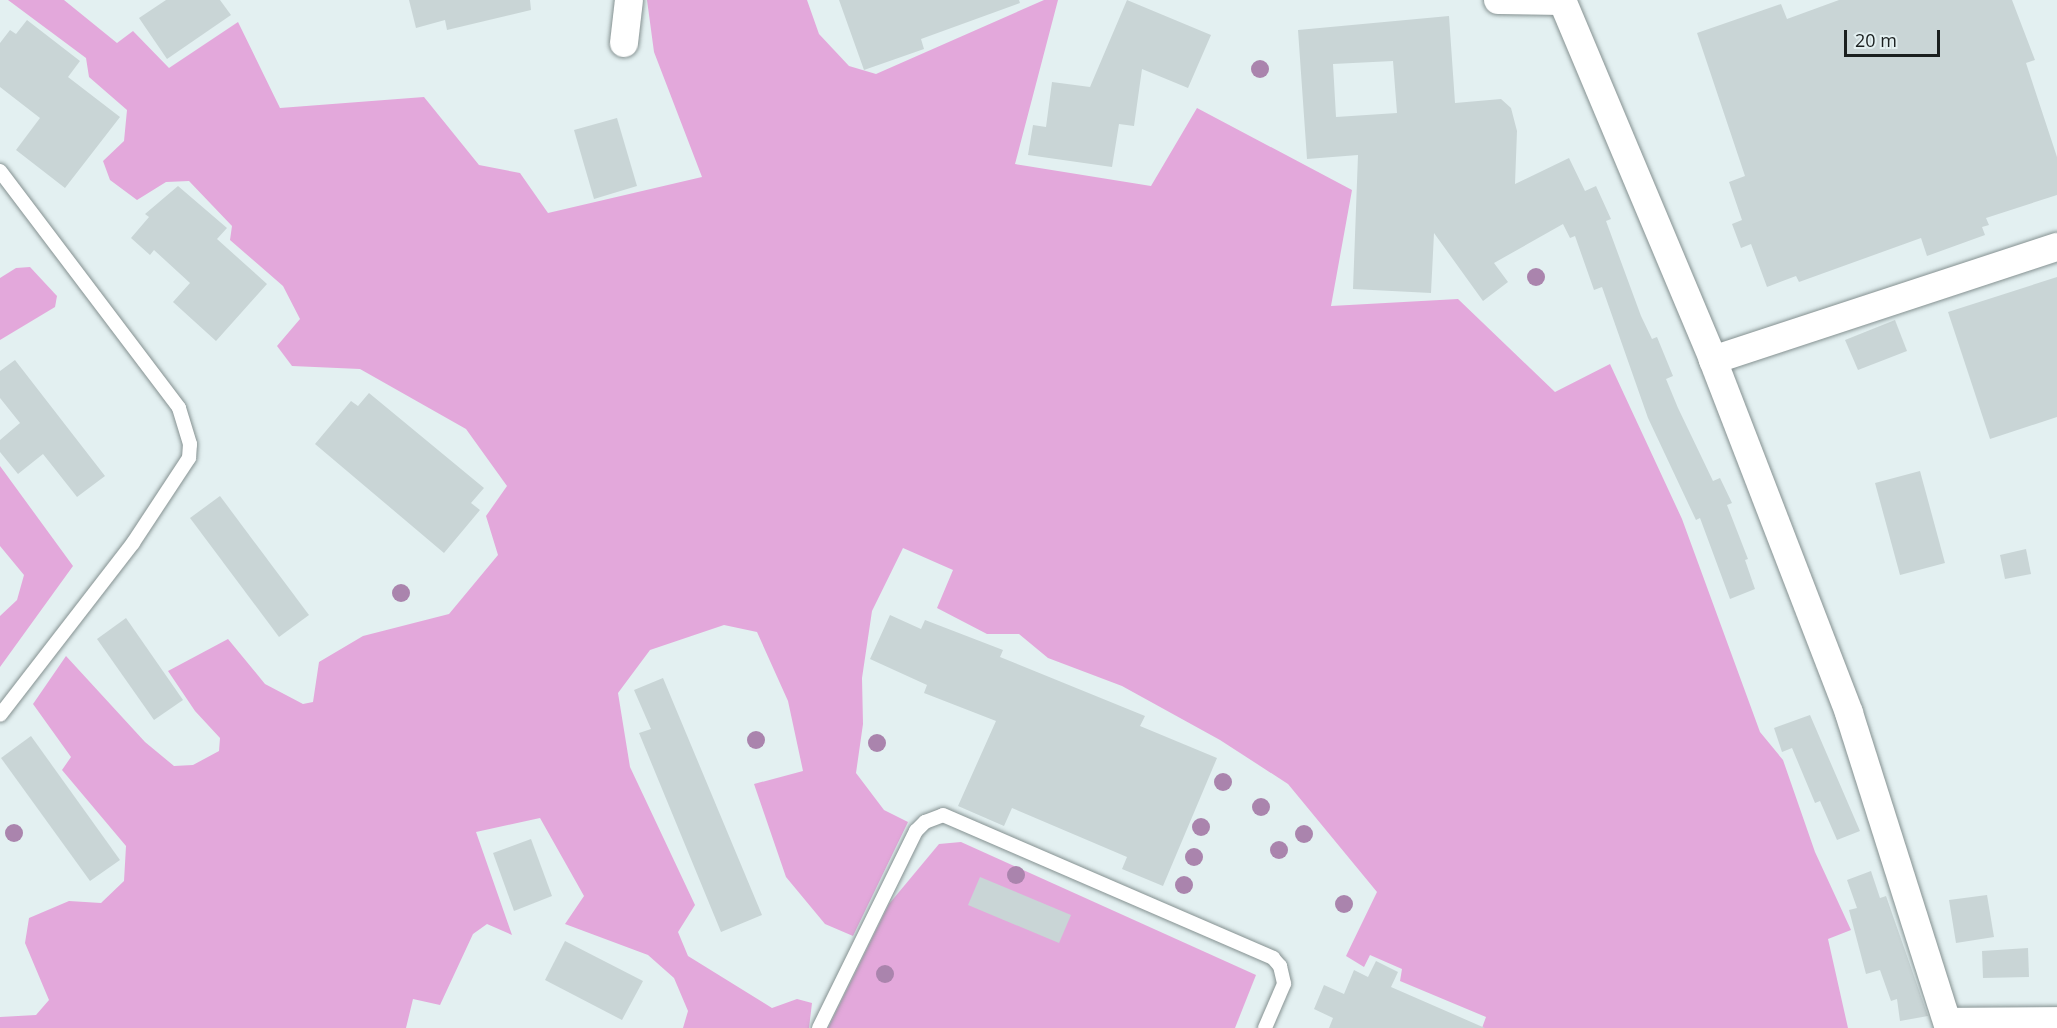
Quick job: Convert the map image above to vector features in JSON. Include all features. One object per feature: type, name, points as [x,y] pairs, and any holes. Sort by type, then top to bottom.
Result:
[{"type":"street","points":[[624,43],[629,0]]},
{"type":"street","points":[[1498,0],[1562,1],[1713,360],[1849,713],[1949,1025],[2057,1021]]},
{"type":"street","points":[[1713,360],[2057,247]]},
{"type":"lane","points":[[0,171],[179,408],[190,444],[189,458],[134,543],[0,715]]},
{"type":"lane","points":[[819,1028],[916,831],[925,822],[943,815],[1273,958],[1280,966],[1284,984],[1265,1028]]},
{"type":"shaded area","points":[[8,0],[64,0],[117,43],[133,31],[169,68],[238,22],[280,108],[424,97],[479,165],[520,173],[548,213],[702,177],[654,52],[647,0],[807,0],[819,34],[849,66],[876,74],[1044,0],[1058,0],[1015,164],[1151,186],[1197,108],[1352,190],[1331,306],[1458,299],[1555,392],[1610,364],[1682,519],[1760,732],[1783,760],[1815,852],[1851,930],[1828,939],[1848,1028],[1482,1028],[1486,1017],[1400,981],[1402,969],[1370,955],[1364,967],[1346,956],[1377,892],[1288,784],[1220,740],[1122,686],[1048,658],[1019,634],[987,634],[937,608],[953,570],[903,548],[872,611],[862,678],[863,724],[856,773],[884,810],[908,822],[853,936],[825,924],[786,877],[754,784],[803,771],[788,701],[757,632],[724,625],[650,650],[618,693],[630,767],[695,905],[678,932],[688,956],[772,1008],[797,999],[812,1003],[809,1028],[683,1028],[688,1011],[674,978],[648,955],[565,924],[584,896],[540,818],[476,832],[512,935],[487,924],[473,934],[440,1005],[413,999],[406,1028],[0,1028],[0,1017],[36,1015],[49,1000],[25,943],[29,918],[69,901],[101,903],[124,881],[126,846],[62,770],[71,757],[33,704],[66,656],[145,742],[174,766],[193,765],[219,751],[220,738],[195,711],[168,671],[228,639],[265,684],[303,704],[313,702],[319,662],[363,636],[449,614],[498,555],[486,516],[507,486],[466,429],[360,369],[292,366],[277,346],[300,319],[283,286],[230,240],[232,226],[189,181],[166,182],[137,200],[110,180],[103,161],[124,141],[127,110],[89,77],[86,58]]},
{"type":"shaded area","points":[[30,267],[57,296],[55,307],[0,340],[0,278],[16,268]]},
{"type":"shaded area","points":[[0,466],[73,566],[0,667],[0,616],[17,600],[24,575],[0,546]]},
{"type":"shaded area","points":[[961,842],[1256,975],[1235,1028],[828,1028],[889,904],[939,844]]},
{"type":"building","points":[[166,0],[220,0],[231,15],[167,59],[139,18]]},
{"type":"building","points":[[409,0],[530,0],[531,10],[447,30],[445,20],[416,28]]},
{"type":"building","points":[[839,0],[1019,0],[1020,3],[921,39],[924,49],[864,70]]},
{"type":"building","points":[[1127,0],[1211,35],[1188,88],[1142,69],[1134,126],[1119,124],[1112,167],[1028,155],[1033,125],[1046,127],[1052,82],[1090,87]]},
{"type":"building","points":[[1839,0],[2012,0],[2035,60],[2026,63],[2057,157],[2057,195],[1986,218],[1989,225],[1982,227],[1985,235],[1927,256],[1921,238],[1799,282],[1796,276],[1767,287],[1751,244],[1741,248],[1732,224],[1742,220],[1729,182],[1745,176],[1697,33],[1781,4],[1787,19]]},
{"type":"building","points":[[1449,16],[1455,103],[1501,99],[1511,108],[1517,131],[1515,184],[1569,158],[1585,191],[1596,186],[1611,219],[1606,221],[1641,316],[1652,339],[1657,337],[1673,376],[1666,379],[1678,408],[1713,481],[1720,478],[1732,503],[1727,505],[1748,559],[1745,560],[1755,589],[1730,599],[1700,518],[1696,520],[1648,418],[1602,287],[1594,290],[1575,236],[1570,238],[1563,224],[1494,263],[1508,282],[1483,301],[1434,233],[1431,293],[1353,289],[1358,155],[1307,159],[1298,30]],"holes":[[[1393,61],[1397,113],[1336,117],[1333,64]]]},
{"type":"building","points":[[27,20],[80,61],[68,77],[120,117],[65,188],[16,150],[40,118],[0,87],[0,43],[10,30],[16,34]]},
{"type":"building","points":[[617,118],[637,186],[594,199],[574,130]]},
{"type":"building","points":[[178,186],[227,228],[217,239],[267,284],[216,341],[173,302],[190,283],[154,250],[150,255],[131,238],[149,217],[145,214]]},
{"type":"building","points":[[2057,277],[2057,417],[1990,439],[1948,312]]},
{"type":"building","points":[[1895,320],[1907,351],[1858,370],[1845,340]]},
{"type":"building","points":[[15,360],[105,476],[77,497],[43,454],[18,474],[0,452],[0,440],[20,423],[0,398],[0,371]]},
{"type":"building","points":[[369,393],[484,488],[471,503],[480,510],[444,553],[315,444],[351,401],[358,406]]},
{"type":"building","points":[[1920,471],[1945,563],[1900,575],[1875,483]]},
{"type":"building","points":[[220,496],[309,615],[279,637],[190,518]]},
{"type":"building","points":[[2026,549],[2031,574],[2005,579],[2000,555]]},
{"type":"building","points":[[890,615],[921,629],[925,620],[1003,650],[1000,657],[1145,716],[1140,726],[1217,758],[1163,886],[1122,869],[1127,857],[1012,808],[1004,826],[958,806],[996,721],[924,693],[927,685],[870,659]]},
{"type":"building","points":[[126,618],[183,700],[154,720],[97,639]]},
{"type":"building","points":[[663,678],[762,915],[721,932],[639,733],[651,729],[634,690]]},
{"type":"building","points":[[1810,715],[1860,831],[1837,840],[1820,801],[1815,803],[1792,748],[1782,752],[1774,728]]},
{"type":"building","points":[[31,736],[120,860],[90,881],[1,758]]},
{"type":"building","points":[[531,839],[552,896],[514,911],[493,853]]},
{"type":"building","points":[[1871,871],[1880,898],[1886,896],[1928,1016],[1900,1021],[1897,999],[1891,1001],[1880,970],[1866,974],[1849,910],[1857,908],[1847,880]]},
{"type":"building","points":[[980,877],[1071,915],[1059,943],[968,905]]},
{"type":"building","points":[[1987,895],[1994,937],[1956,943],[1949,900]]},
{"type":"building","points":[[565,941],[643,981],[622,1020],[545,980]]},
{"type":"building","points":[[2028,948],[2029,977],[1983,978],[1982,951]]},
{"type":"building","points":[[1376,961],[1398,972],[1391,987],[1485,1028],[1329,1028],[1333,1018],[1314,1009],[1324,985],[1344,994],[1354,970],[1368,977]]}]
